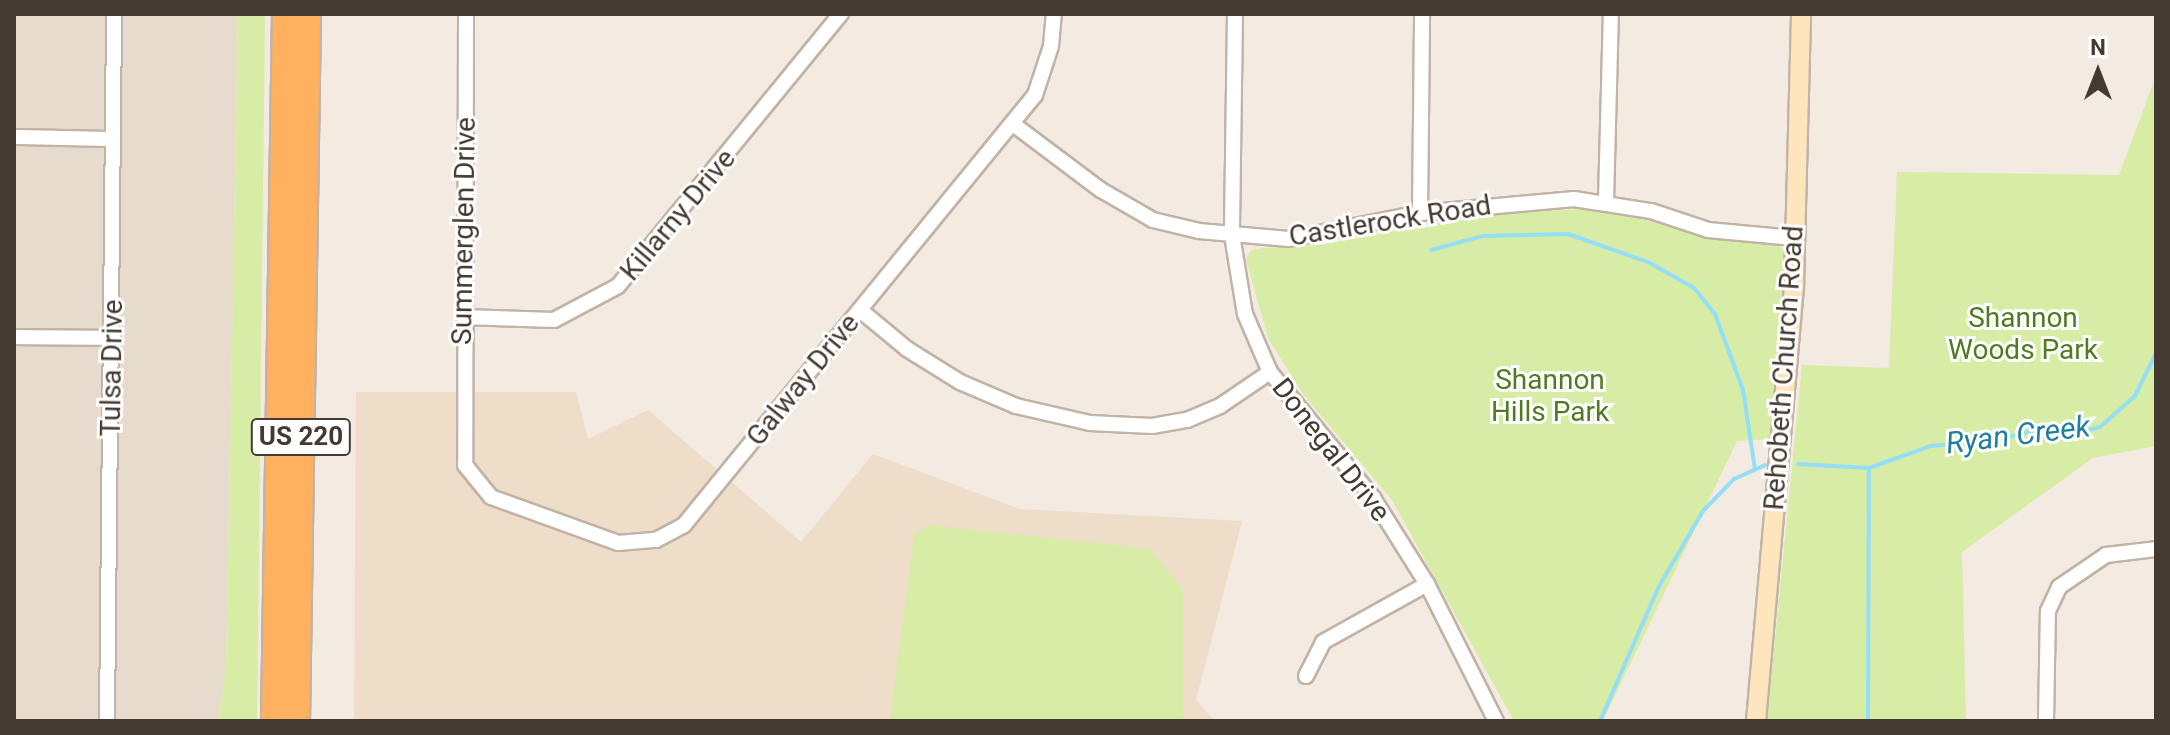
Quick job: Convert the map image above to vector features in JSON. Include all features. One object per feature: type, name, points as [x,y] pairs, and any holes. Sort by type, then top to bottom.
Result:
[{"type":"highway","name":"US 220","points":[[274,721],[285,14]]},
{"type":"highway","name":"US 220","points":[[297,721],[308,14]]},
{"type":"street","name":"Tulsa Drive","points":[[107,721],[114,14]]},
{"type":"street","name":"Summerglen Drive","points":[[461,449],[466,14]]},
{"type":"street","name":"Killarny Drive","points":[[463,317],[554,320],[618,286],[840,14]]},
{"type":"street","name":"Galway Drive","points":[[461,449],[471,477],[491,497],[618,543],[656,540],[684,525],[1035,95],[1051,46],[1054,14]]},
{"type":"street","name":"Donegal Drive","points":[[1235,14],[1232,235],[1245,314],[1270,372],[1373,498],[1427,584],[1496,721]]},
{"type":"street","points":[[1420,213],[1422,14]]},
{"type":"street","points":[[1606,201],[1611,14]]},
{"type":"street","name":"Rehobeth Church Road","points":[[1756,721],[1794,238],[1801,14]]},
{"type":"street","name":"Castlerock Road","points":[[1013,124],[1101,190],[1153,220],[1232,235],[1289,239],[1420,213],[1574,199],[1606,201],[1708,230],[1794,238]]},
{"type":"street","points":[[14,137],[113,139]]},
{"type":"street","points":[[860,310],[907,349],[960,382],[1016,406],[1090,423],[1152,426],[1187,420],[1220,406],[1270,372]]},
{"type":"street","points":[[14,337],[113,338]]},
{"type":"street","points":[[2046,721],[2048,611],[2059,587],[2106,555],[2156,549]]},
{"type":"street","points":[[1306,676],[1323,642],[1427,584]]},
{"type":"shaded area","points":[[14,14],[238,14],[226,671],[218,721],[14,721]]},
{"type":"shaded area","points":[[356,392],[576,392],[588,439],[648,410],[801,542],[873,454],[1019,509],[1242,521],[1196,700],[1215,721],[354,721]]},
{"type":"green space","points":[[238,14],[265,14],[257,721],[218,721],[226,671]]},
{"type":"green space","name":"Shannon Woods Park","points":[[2156,76],[2156,446],[2093,458],[1962,552],[1966,721],[1767,721],[1802,365],[1889,368],[1897,172],[2119,175]]},
{"type":"green space","name":"Shannon Hills Park","points":[[1578,209],[1620,213],[1708,238],[1777,245],[1785,251],[1771,439],[1737,441],[1603,721],[1514,721],[1392,500],[1303,394],[1268,338],[1246,259],[1251,250],[1263,248],[1320,245],[1476,216]]},
{"type":"green space","points":[[928,525],[1150,549],[1183,590],[1183,721],[890,721],[914,536]]},
{"type":"waterway","points":[[1431,250],[1483,236],[1568,234],[1648,262],[1694,288],[1715,314],[1743,390],[1755,469]]},
{"type":"waterway","name":"Ryan Creek","points":[[1798,464],[1869,468],[1931,446],[1998,440],[2036,430],[2080,433],[2100,427],[2135,396],[2156,353]]},
{"type":"waterway","name":"Ryan Creek","points":[[1600,721],[1658,588],[1703,511],[1734,479],[1765,465]]},
{"type":"waterway","points":[[1868,721],[1869,468]]}]
